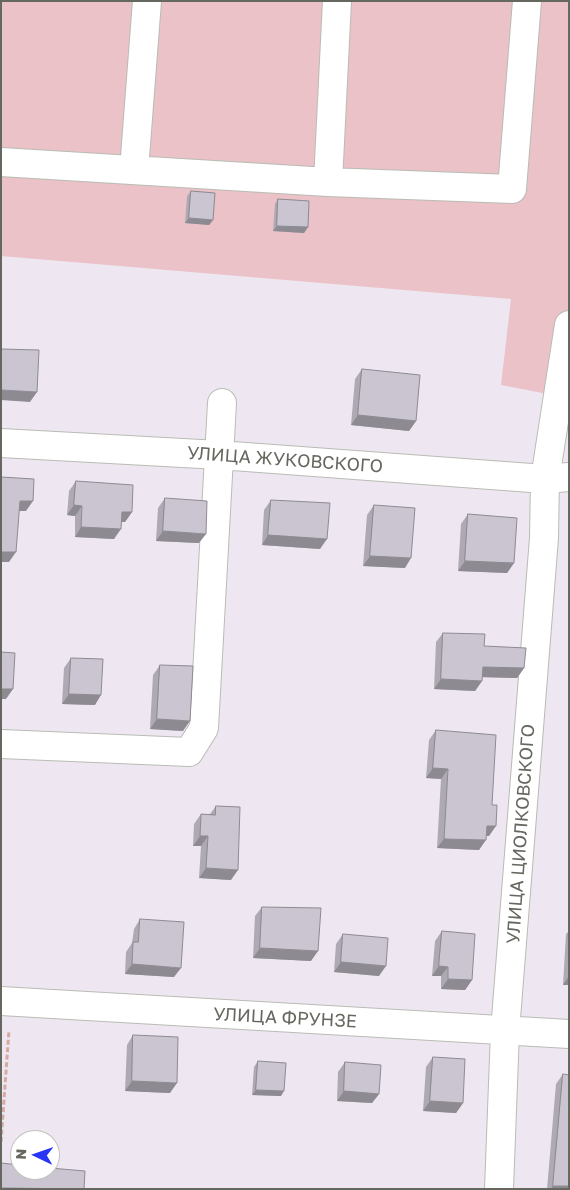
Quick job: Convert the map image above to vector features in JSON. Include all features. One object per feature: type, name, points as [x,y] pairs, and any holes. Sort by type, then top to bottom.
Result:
[{"type":"street","points":[[134,170],[147,1]]},
{"type":"street","points":[[328,182],[337,1]]},
{"type":"street","points":[[1,162],[328,182],[512,189],[527,1]]},
{"type":"street","name":"УЛИЦА ЦИОЛКОВСКОГО","points":[[499,1189],[505,1031],[543,548],[557,478],[569,325]]},
{"type":"street","points":[[1,744],[189,752],[204,728],[222,403]]},
{"type":"street","name":"УЛИЦА ЖУКОВСКОГО","points":[[1,443],[219,455],[557,478]]},
{"type":"street","name":"УЛИЦА ФРУНЗЕ","points":[[6,1001],[569,1034]]},
{"type":"path","points":[[1,1142],[6,1001]]},
{"type":"shaded area","points":[[1,1],[569,1],[569,398],[501,385],[511,299],[1,256]]},
{"type":"building","points":[[191,191],[215,193],[213,220],[189,218]]},
{"type":"building","points":[[278,199],[309,201],[308,227],[277,226]]},
{"type":"building","points":[[1,349],[39,350],[37,392],[1,390]]},
{"type":"building","points":[[362,369],[420,375],[416,421],[358,415]]},
{"type":"building","points":[[1,477],[34,479],[33,501],[20,501],[16,552],[1,552]]},
{"type":"building","points":[[76,481],[133,485],[132,512],[122,512],[121,529],[81,527],[82,506],[74,505]]},
{"type":"building","points":[[165,498],[207,501],[206,534],[163,531]]},
{"type":"building","points":[[271,500],[330,503],[327,539],[268,535]]},
{"type":"building","points":[[374,505],[415,508],[411,558],[370,556]]},
{"type":"building","points":[[468,514],[517,518],[514,563],[465,561]]},
{"type":"building","points":[[443,633],[485,634],[484,646],[526,648],[524,668],[483,667],[482,681],[441,679]]},
{"type":"building","points":[[1,652],[15,653],[13,689],[1,689]]},
{"type":"building","points":[[71,658],[103,659],[101,695],[69,694]]},
{"type":"building","points":[[160,665],[193,666],[190,721],[157,719]]},
{"type":"building","points":[[436,730],[496,735],[492,805],[497,805],[496,826],[487,826],[486,840],[444,839],[448,769],[433,768]]},
{"type":"building","points":[[216,806],[240,807],[238,870],[206,868],[208,836],[200,836],[201,814],[215,815]]},
{"type":"building","points":[[262,907],[321,908],[318,951],[260,948]]},
{"type":"building","points":[[140,919],[184,922],[181,968],[132,964],[133,942],[138,942]]},
{"type":"building","points":[[442,931],[475,934],[472,980],[448,979],[448,967],[439,966]]},
{"type":"building","points":[[343,934],[388,938],[386,966],[341,962]]},
{"type":"building","points":[[133,1035],[178,1037],[177,1083],[132,1081]]},
{"type":"building","points":[[433,1057],[465,1059],[463,1103],[430,1101]]},
{"type":"building","points":[[258,1061],[286,1063],[284,1091],[256,1090]]},
{"type":"building","points":[[345,1062],[381,1065],[379,1094],[344,1091]]},
{"type":"building","points":[[563,1074],[569,1075],[569,1186],[553,1186]]},
{"type":"building","points":[[1,1163],[10,1164],[10,1180],[60,1180],[60,1169],[85,1171],[84,1189],[1,1188]]}]
